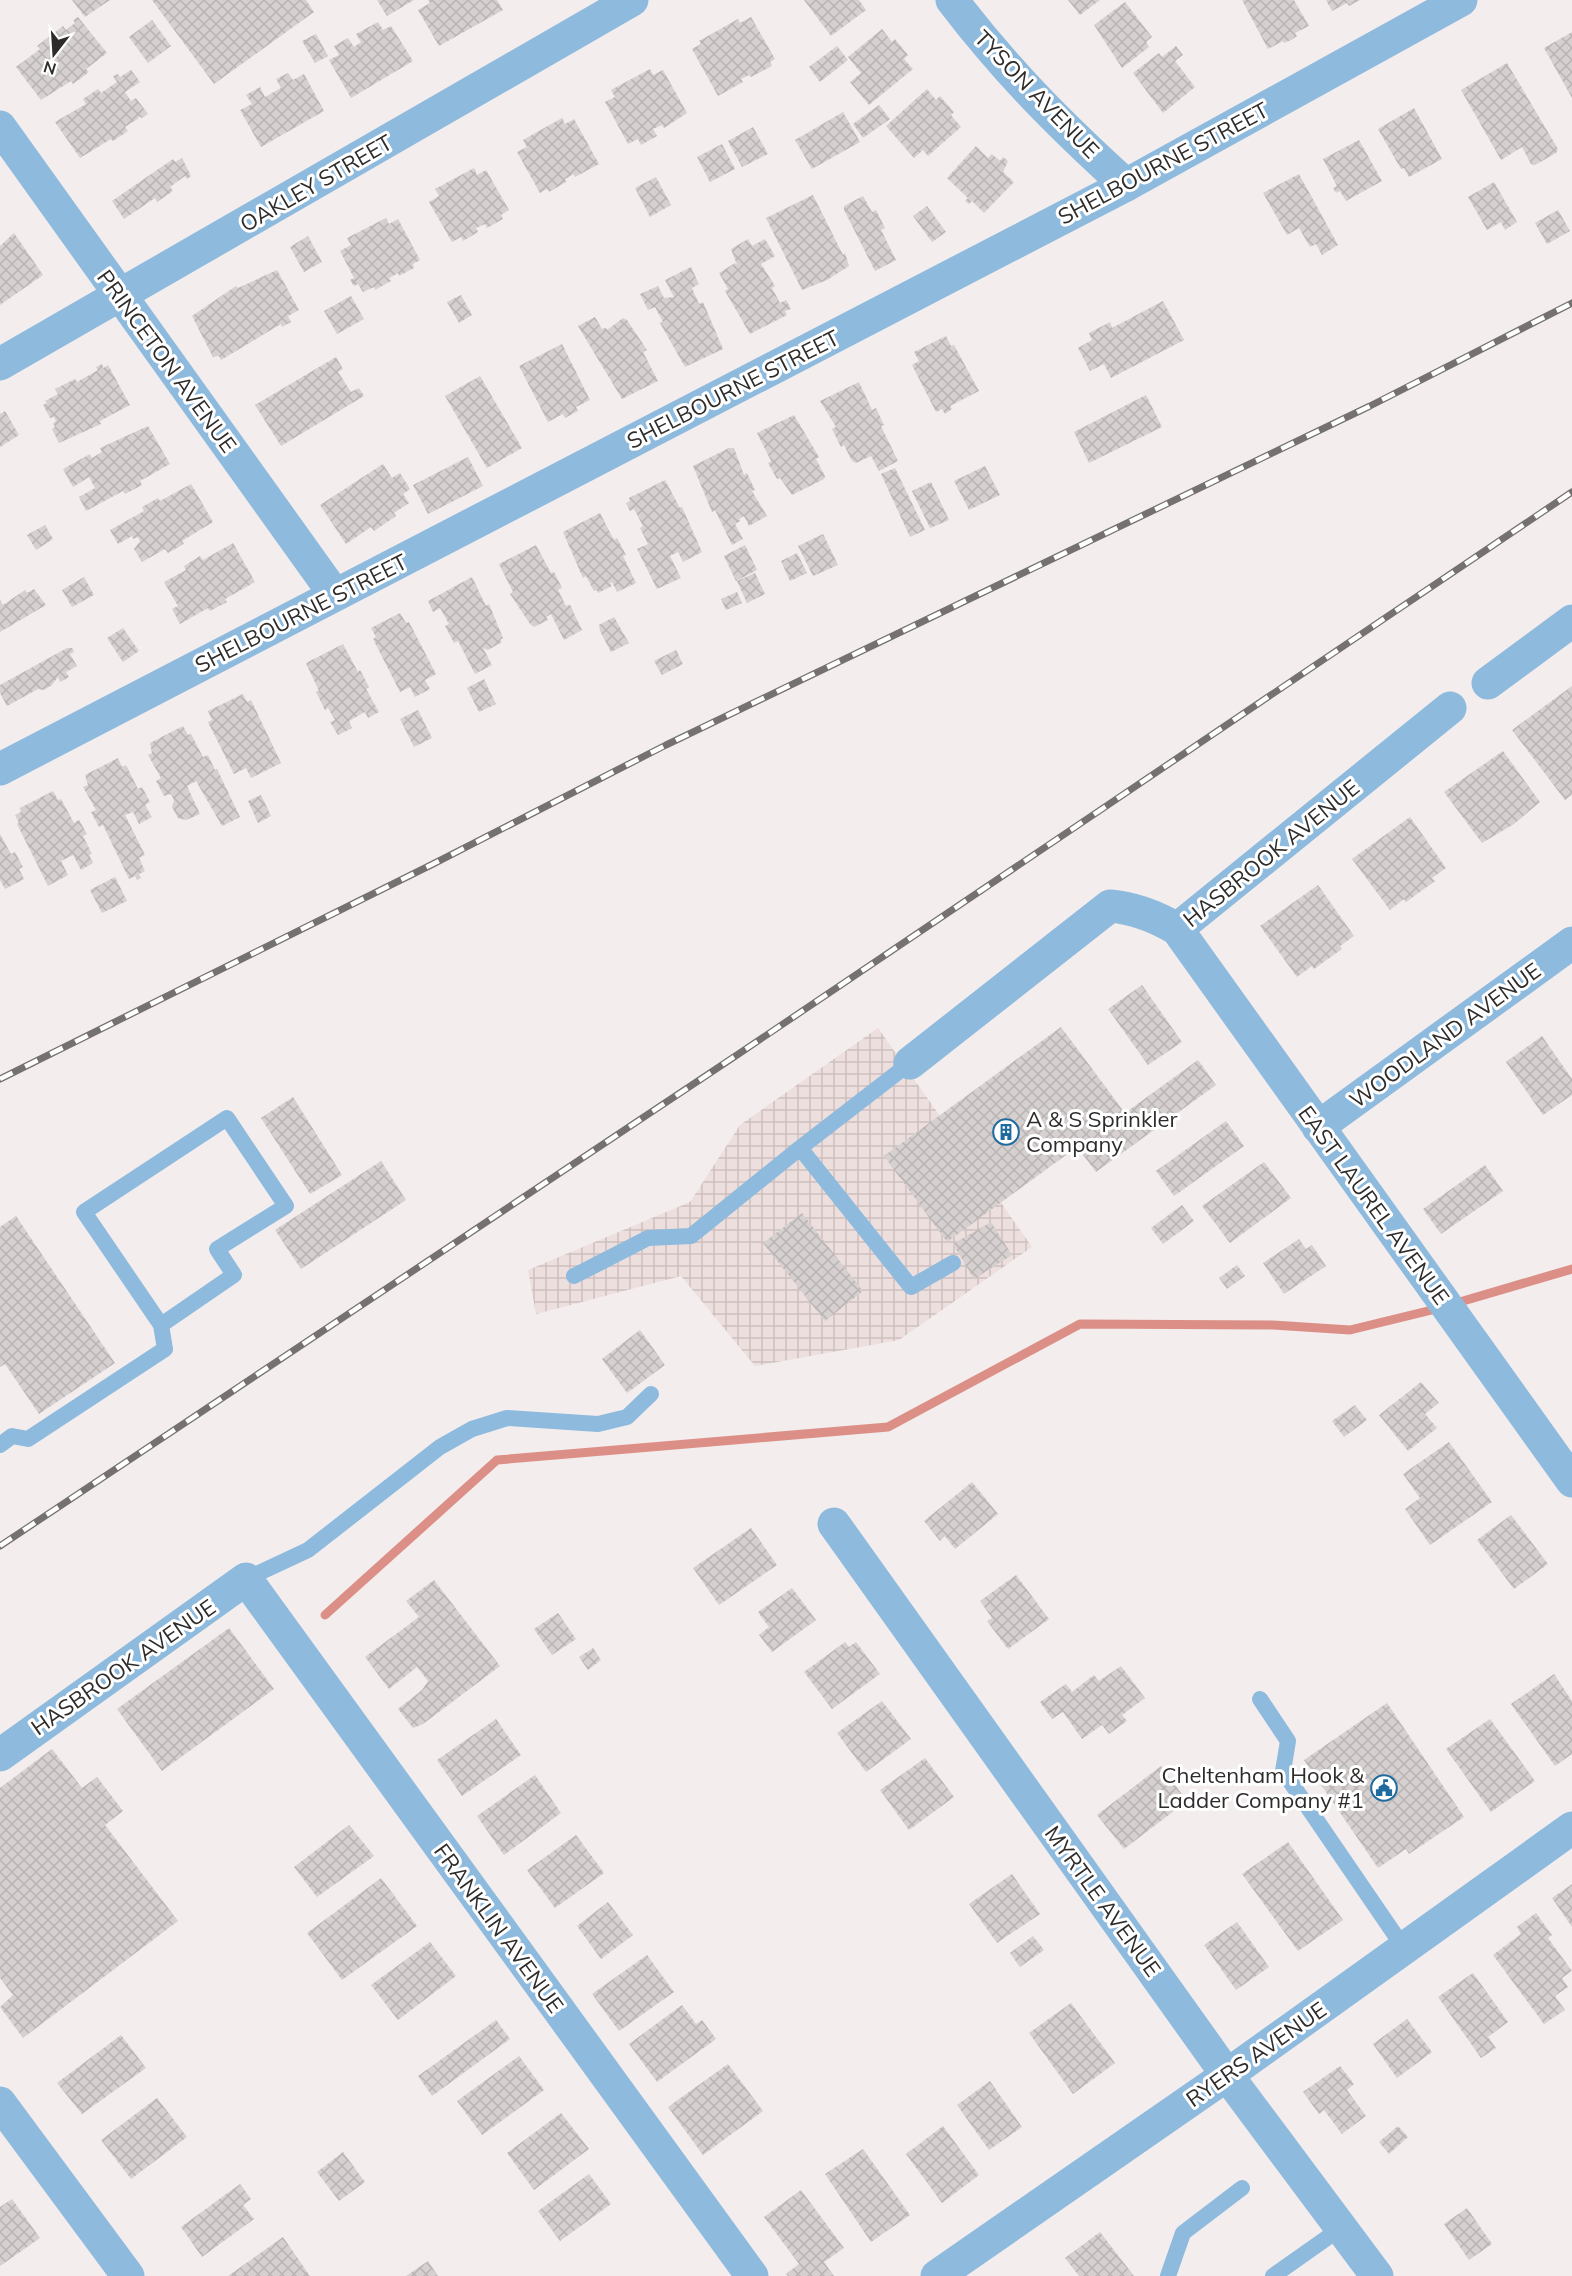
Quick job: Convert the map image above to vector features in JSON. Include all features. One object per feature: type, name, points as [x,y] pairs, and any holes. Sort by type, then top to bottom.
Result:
[{"type":"street","name":"OAKLEY STREET","points":[[0,364],[121,297],[632,0]]},
{"type":"street","name":"TYSON AVENUE","points":[[952,0],[994,56],[1052,117],[1126,185]]},
{"type":"street","name":"SHELBOURNE STREET","points":[[0,769],[1126,185],[1461,0]]},
{"type":"street","name":"PRINCETON AVENUE","points":[[0,127],[335,595]]},
{"type":"street","points":[[1488,683],[1572,621]]},
{"type":"street","name":"HASBROOK AVENUE","points":[[910,1063],[1110,906],[1128,907],[1156,916],[1177,928],[1450,708]]},
{"type":"street","name":"EAST LAUREL AVENUE","points":[[1177,928],[1572,1481]]},
{"type":"street","name":"WOODLAND AVENUE","points":[[1318,1127],[1572,943]]},
{"type":"street","name":"MYRTLE AVENUE","points":[[834,1524],[1227,2075],[1377,2276]]},
{"type":"street","name":"HASBROOK AVENUE","points":[[0,1755],[246,1579]]},
{"type":"street","name":"FRANKLIN AVENUE","points":[[246,1579],[752,2276]]},
{"type":"street","name":"RYERS AVENUE","points":[[937,2276],[1227,2075],[1572,1828]]},
{"type":"street","points":[[0,2103],[128,2276]]},
{"type":"lane","points":[[574,1276],[648,1238],[692,1236],[910,1063]]},
{"type":"lane","points":[[0,1445],[12,1436],[28,1439],[165,1349],[161,1325],[84,1212],[227,1118],[286,1206],[217,1249],[234,1275],[161,1325]]},
{"type":"lane","points":[[800,1148],[911,1287],[953,1263]]},
{"type":"lane","points":[[246,1579],[308,1550],[440,1447],[472,1429],[507,1418],[598,1424],[627,1417],[651,1394]]},
{"type":"lane","points":[[1260,1699],[1288,1741],[1283,1771],[1404,1948]]},
{"type":"lane","points":[[1168,2276],[1184,2233],[1242,2188]]},
{"type":"lane","points":[[1273,2276],[1341,2228]]},
{"type":"shaded area","points":[[878,1028],[1032,1247],[899,1340],[755,1366],[681,1276],[536,1314],[528,1270],[690,1202],[740,1125]]},
{"type":"building","points":[[72,0],[110,0],[85,17]]},
{"type":"building","points":[[152,0],[306,0],[314,12],[214,84]]},
{"type":"building","points":[[377,0],[414,0],[387,16]]},
{"type":"building","points":[[428,0],[497,0],[503,10],[439,46],[418,10],[430,3]]},
{"type":"building","points":[[804,0],[859,0],[866,10],[831,36]]},
{"type":"building","points":[[1068,0],[1100,0],[1080,15]]},
{"type":"building","points":[[1242,0],[1294,0],[1309,26],[1295,33],[1297,36],[1291,40],[1284,43],[1283,41],[1268,49]]},
{"type":"building","points":[[1326,0],[1360,0],[1349,6],[1347,3],[1332,11]]},
{"type":"building","points":[[1125,2],[1152,37],[1146,42],[1149,47],[1122,68],[1094,25]]},
{"type":"building","points":[[78,17],[107,53],[86,69],[89,72],[73,84],[71,81],[41,100],[16,67],[40,49],[37,46],[63,26],[66,30],[75,23],[73,20]]},
{"type":"building","points":[[751,17],[775,59],[770,62],[772,66],[751,77],[749,75],[741,79],[743,82],[718,96],[692,49],[701,44],[699,41],[738,19],[740,23]]},
{"type":"building","points":[[152,20],[171,46],[148,63],[129,37]]},
{"type":"building","points":[[378,22],[383,30],[391,26],[413,61],[351,98],[329,60],[339,55],[334,46],[348,38],[354,47],[361,42],[356,34]]},
{"type":"building","points":[[882,29],[892,42],[895,39],[908,55],[904,59],[913,69],[869,105],[850,82],[861,73],[848,57]]},
{"type":"building","points":[[1572,32],[1572,98],[1544,48]]},
{"type":"building","points":[[316,34],[328,56],[315,63],[302,41]]},
{"type":"building","points":[[837,46],[848,60],[820,82],[809,67]]},
{"type":"building","points":[[1176,46],[1183,55],[1175,61],[1195,87],[1163,113],[1133,73],[1159,53],[1162,57]]},
{"type":"building","points":[[1507,63],[1558,149],[1556,153],[1535,165],[1531,164],[1522,147],[1501,160],[1461,90]]},
{"type":"building","points":[[650,69],[653,75],[663,70],[687,113],[664,128],[662,125],[653,129],[657,136],[641,145],[638,139],[628,144],[605,102],[615,97],[611,90]]},
{"type":"building","points":[[131,70],[140,82],[125,92],[131,101],[136,98],[148,114],[142,118],[138,116],[139,118],[125,127],[128,131],[80,158],[55,122],[86,104],[83,99],[98,89],[101,93],[117,82],[113,76],[118,74],[120,77]]},
{"type":"building","points":[[288,73],[293,80],[304,74],[324,111],[261,147],[240,110],[252,104],[246,95],[260,87],[265,97],[281,88],[276,79]]},
{"type":"building","points":[[927,89],[936,100],[940,96],[954,112],[951,115],[961,127],[928,156],[923,150],[914,158],[886,126]]},
{"type":"building","points":[[879,105],[890,119],[863,138],[853,124]]},
{"type":"building","points":[[1414,108],[1442,159],[1409,177],[1404,168],[1401,169],[1378,129]]},
{"type":"building","points":[[843,112],[860,142],[812,169],[795,140]]},
{"type":"building","points":[[562,118],[565,124],[574,119],[599,164],[575,177],[573,174],[565,179],[566,182],[549,192],[547,189],[540,193],[517,152],[527,147],[523,140]]},
{"type":"building","points":[[753,127],[768,154],[742,167],[728,141]]},
{"type":"building","points":[[1359,140],[1382,181],[1346,201],[1340,191],[1336,193],[1333,188],[1337,186],[1323,159]]},
{"type":"building","points":[[722,144],[735,169],[710,182],[697,157]]},
{"type":"building","points":[[976,146],[988,158],[992,154],[1000,161],[1003,157],[1008,161],[1003,172],[1014,182],[984,213],[972,201],[969,204],[965,201],[968,198],[947,178]]},
{"type":"building","points":[[182,158],[191,176],[187,179],[185,176],[170,187],[173,191],[157,202],[155,198],[124,219],[112,201],[173,159],[175,162]]},
{"type":"building","points":[[474,168],[477,175],[486,170],[509,210],[501,215],[503,219],[487,228],[485,224],[476,228],[478,232],[463,241],[461,237],[452,242],[429,202],[439,196],[435,189]]},
{"type":"building","points":[[1299,174],[1338,245],[1322,255],[1316,244],[1310,247],[1299,228],[1287,235],[1263,193]]},
{"type":"building","points":[[656,177],[671,205],[650,217],[635,188]]},
{"type":"building","points":[[1494,182],[1517,222],[1505,230],[1501,222],[1487,230],[1468,197]]},
{"type":"building","points":[[813,195],[843,255],[845,253],[849,266],[827,280],[802,290],[766,218]]},
{"type":"building","points":[[863,196],[872,212],[876,210],[885,228],[881,230],[896,260],[875,271],[844,210],[844,206]]},
{"type":"building","points":[[927,206],[946,232],[932,242],[913,216]]},
{"type":"building","points":[[1558,210],[1570,231],[1547,244],[1535,223]]},
{"type":"building","points":[[386,218],[389,224],[398,219],[420,260],[413,264],[414,268],[399,276],[398,273],[389,278],[391,281],[375,290],[374,287],[363,292],[358,284],[354,286],[350,280],[354,278],[340,251],[351,245],[347,238]]},
{"type":"building","points":[[14,233],[43,275],[0,305],[0,246]]},
{"type":"building","points":[[308,236],[322,262],[304,272],[290,247]]},
{"type":"building","points":[[748,239],[752,246],[765,239],[775,256],[761,264],[775,286],[772,288],[780,303],[786,300],[791,309],[785,311],[787,315],[750,334],[725,291],[728,289],[719,273],[735,263],[737,265],[731,249]]},
{"type":"building","points":[[691,267],[699,284],[692,288],[699,304],[703,302],[723,349],[685,367],[660,323],[663,322],[655,307],[648,310],[640,294],[658,286],[664,298],[674,297],[665,280]]},
{"type":"building","points":[[277,270],[299,310],[288,316],[291,322],[282,327],[281,324],[221,360],[219,356],[213,357],[192,316],[236,286],[238,288]]},
{"type":"building","points":[[461,295],[472,315],[459,323],[447,302]]},
{"type":"building","points":[[351,296],[364,319],[337,334],[324,311]]},
{"type":"building","points":[[1163,301],[1184,340],[1111,378],[1104,364],[1090,371],[1078,348],[1092,340],[1089,333],[1110,322],[1112,328]]},
{"type":"building","points":[[595,317],[602,329],[607,330],[623,318],[627,320],[647,350],[643,352],[658,381],[622,399],[578,326]]},
{"type":"building","points":[[946,336],[951,346],[954,345],[979,391],[950,406],[952,409],[945,414],[942,409],[936,412],[912,365],[919,361],[914,352]]},
{"type":"building","points":[[562,344],[590,400],[576,407],[578,411],[565,418],[563,414],[548,422],[519,366]]},
{"type":"building","points":[[336,357],[343,369],[338,372],[351,392],[359,388],[364,396],[281,446],[255,405]]},
{"type":"building","points":[[102,364],[103,368],[108,365],[130,405],[100,421],[101,424],[59,443],[52,429],[56,421],[54,417],[50,418],[43,405],[47,403],[45,401],[58,394],[55,389],[75,379],[77,382],[98,370],[96,367]]},
{"type":"building","points":[[480,376],[522,448],[487,468],[445,396]]},
{"type":"building","points":[[859,382],[872,410],[876,408],[884,425],[881,426],[898,461],[879,471],[871,456],[856,463],[852,461],[844,445],[841,447],[832,429],[836,427],[820,401]]},
{"type":"building","points":[[1146,395],[1162,427],[1089,463],[1074,432]]},
{"type":"building","points":[[5,411],[19,435],[0,447],[0,414]]},
{"type":"building","points":[[794,415],[819,457],[816,459],[825,476],[824,479],[792,495],[780,478],[777,479],[768,463],[771,461],[757,433]]},
{"type":"building","points":[[148,426],[170,464],[140,481],[142,485],[125,494],[123,491],[86,511],[79,497],[95,488],[89,477],[73,487],[63,469],[90,454],[92,458],[102,452],[100,448]]},
{"type":"building","points":[[729,448],[734,448],[744,475],[747,473],[755,490],[752,491],[767,516],[749,526],[744,516],[739,519],[740,521],[735,524],[743,539],[732,545],[715,510],[712,512],[693,466]]},
{"type":"building","points":[[468,457],[483,486],[428,514],[413,485]]},
{"type":"building","points":[[383,464],[392,478],[400,473],[410,489],[403,494],[409,503],[394,513],[396,516],[374,531],[371,527],[346,544],[320,505]]},
{"type":"building","points":[[985,466],[1000,495],[969,510],[954,481]]},
{"type":"building","points":[[895,468],[925,530],[910,537],[881,474]]},
{"type":"building","points":[[665,480],[680,508],[682,507],[702,552],[683,562],[678,552],[670,556],[681,578],[657,589],[637,549],[648,544],[640,528],[643,526],[634,509],[630,511],[626,503],[630,501],[629,498]]},
{"type":"building","points":[[931,482],[949,520],[930,528],[912,491]]},
{"type":"building","points":[[191,484],[213,522],[182,541],[184,544],[168,553],[165,549],[142,562],[134,549],[140,541],[138,537],[133,539],[132,536],[118,544],[110,530],[144,511],[142,507],[158,498],[160,501]]},
{"type":"building","points":[[600,513],[614,540],[617,538],[626,555],[623,556],[636,583],[617,592],[612,582],[610,583],[612,586],[598,593],[597,590],[594,591],[586,576],[583,578],[563,532]]},
{"type":"building","points":[[45,525],[53,539],[36,550],[27,535]]},
{"type":"building","points":[[823,534],[838,565],[813,576],[798,546]]},
{"type":"building","points":[[233,543],[255,582],[225,599],[227,602],[210,611],[208,608],[180,624],[172,609],[178,606],[164,582],[186,570],[184,566],[200,556],[203,560]]},
{"type":"building","points":[[536,545],[551,573],[554,572],[562,588],[558,590],[566,606],[570,605],[582,630],[564,640],[551,614],[546,617],[548,620],[534,627],[530,624],[510,594],[513,592],[499,564]]},
{"type":"building","points":[[745,545],[757,570],[736,581],[724,556]]},
{"type":"building","points":[[797,553],[807,573],[790,581],[781,561]]},
{"type":"building","points":[[755,573],[765,594],[747,603],[737,581]]},
{"type":"building","points":[[84,577],[94,595],[72,607],[62,590]]},
{"type":"building","points":[[472,577],[486,606],[489,604],[503,638],[500,640],[502,642],[488,650],[483,648],[492,665],[475,674],[458,641],[454,643],[445,626],[449,624],[440,608],[433,612],[428,601]]},
{"type":"building","points":[[34,589],[46,605],[0,632],[0,600],[3,605],[25,590],[27,593]]},
{"type":"building","points":[[737,592],[742,603],[726,610],[721,599]]},
{"type":"building","points":[[400,613],[406,623],[409,622],[436,674],[425,680],[430,689],[415,697],[410,687],[400,692],[373,639],[376,637],[371,628]]},
{"type":"building","points":[[614,617],[629,643],[611,652],[599,625]]},
{"type":"building","points":[[123,628],[139,651],[123,662],[107,638]]},
{"type":"building","points":[[343,644],[369,687],[366,689],[379,712],[368,718],[365,712],[349,721],[352,728],[338,735],[330,722],[335,720],[328,708],[325,710],[306,663]]},
{"type":"building","points":[[67,648],[72,648],[74,652],[70,654],[77,666],[66,672],[69,677],[60,682],[58,677],[44,690],[38,689],[7,706],[0,693],[0,685]]},
{"type":"building","points":[[676,650],[683,664],[662,675],[654,661]]},
{"type":"building","points":[[484,679],[496,704],[479,712],[467,688]]},
{"type":"building","points":[[1572,686],[1572,795],[1565,800],[1512,730]]},
{"type":"building","points":[[243,694],[247,702],[251,700],[281,763],[251,778],[246,768],[234,774],[208,722],[212,720],[208,711]]},
{"type":"building","points":[[418,710],[432,738],[414,747],[400,719]]},
{"type":"building","points":[[183,726],[188,735],[191,734],[203,757],[208,755],[215,770],[217,769],[240,817],[222,826],[196,781],[187,786],[200,814],[186,820],[178,818],[172,807],[174,800],[171,794],[164,796],[156,781],[161,778],[148,755],[152,753],[150,743]]},
{"type":"building","points":[[1503,751],[1540,802],[1514,824],[1482,843],[1444,792]]},
{"type":"building","points":[[118,758],[122,767],[126,765],[138,789],[142,787],[150,802],[145,805],[152,817],[139,824],[133,812],[125,815],[145,855],[139,858],[145,871],[139,874],[141,878],[137,880],[135,876],[129,879],[103,825],[99,827],[91,812],[96,810],[83,787],[88,785],[85,775]]},
{"type":"building","points":[[53,791],[58,800],[61,799],[74,823],[79,820],[87,834],[83,836],[92,854],[89,855],[93,863],[81,870],[73,855],[61,861],[68,875],[48,886],[17,824],[19,823],[15,815],[21,812],[20,808]]},
{"type":"building","points":[[261,795],[271,816],[258,823],[248,801]]},
{"type":"building","points":[[1410,817],[1446,868],[1432,878],[1435,881],[1406,902],[1404,899],[1390,910],[1352,859]]},
{"type":"building","points":[[0,834],[11,854],[15,852],[23,867],[19,869],[24,879],[5,889],[0,880]]},
{"type":"building","points":[[115,877],[127,901],[102,913],[90,890]]},
{"type":"building","points":[[1318,885],[1354,936],[1340,946],[1342,949],[1314,969],[1312,966],[1297,977],[1260,926]]},
{"type":"building","points":[[1142,985],[1182,1042],[1148,1065],[1108,1009]]},
{"type":"building","name":"A & S Sprinkler Company","points":[[1061,1027],[1125,1113],[1198,1060],[1216,1085],[1096,1172],[1077,1147],[947,1242],[884,1156]]},
{"type":"building","points":[[1542,1036],[1572,1079],[1572,1095],[1543,1115],[1506,1062]]},
{"type":"building","points":[[293,1097],[342,1175],[310,1194],[261,1118]]},
{"type":"building","points":[[1226,1121],[1244,1146],[1174,1196],[1156,1171]]},
{"type":"building","points":[[381,1161],[406,1200],[301,1269],[275,1230]]},
{"type":"building","points":[[1264,1162],[1291,1198],[1230,1243],[1202,1206]]},
{"type":"building","points":[[1485,1165],[1503,1191],[1441,1234],[1423,1209]]},
{"type":"building","points":[[1182,1205],[1194,1221],[1163,1244],[1151,1228]]},
{"type":"building","points":[[802,1213],[863,1291],[825,1321],[763,1243]]},
{"type":"building","points":[[16,1216],[115,1363],[39,1414],[5,1364],[0,1367],[0,1227]]},
{"type":"building","points":[[991,1222],[1012,1255],[974,1279],[953,1244]]},
{"type":"building","points":[[1299,1239],[1306,1249],[1312,1245],[1326,1266],[1284,1294],[1263,1263]]},
{"type":"building","points":[[1237,1265],[1245,1276],[1227,1289],[1219,1278]]},
{"type":"building","points":[[640,1330],[665,1365],[627,1393],[602,1359]]},
{"type":"building","points":[[1421,1382],[1439,1403],[1425,1414],[1437,1428],[1408,1451],[1379,1415]]},
{"type":"building","points":[[1355,1405],[1367,1420],[1344,1437],[1332,1421]]},
{"type":"building","points":[[1449,1442],[1492,1502],[1430,1545],[1405,1509],[1420,1498],[1403,1474]]},
{"type":"building","points":[[972,1482],[998,1514],[955,1549],[945,1536],[940,1541],[924,1521]]},
{"type":"building","points":[[1511,1515],[1548,1564],[1514,1589],[1477,1540]]},
{"type":"building","points":[[751,1528],[777,1565],[719,1605],[693,1568]]},
{"type":"building","points":[[1016,1575],[1049,1619],[1008,1649],[987,1621],[992,1618],[980,1601]]},
{"type":"building","points":[[434,1580],[500,1666],[423,1724],[413,1728],[398,1709],[422,1690],[428,1681],[417,1667],[389,1689],[365,1657],[419,1617],[406,1601]]},
{"type":"building","points":[[792,1588],[816,1620],[772,1652],[759,1635],[769,1627],[758,1612]]},
{"type":"building","points":[[558,1613],[576,1639],[552,1655],[534,1629]]},
{"type":"building","points":[[229,1628],[274,1689],[162,1771],[117,1709]]},
{"type":"building","points":[[845,1642],[849,1647],[856,1642],[880,1674],[832,1709],[804,1672]]},
{"type":"building","points":[[593,1648],[601,1660],[588,1670],[579,1657]]},
{"type":"building","points":[[1121,1666],[1145,1698],[1122,1715],[1127,1721],[1109,1734],[1102,1725],[1082,1739],[1063,1712],[1052,1719],[1040,1702],[1066,1684],[1072,1692],[1094,1675],[1099,1681]]},
{"type":"building","points":[[1554,1674],[1572,1701],[1572,1754],[1555,1766],[1511,1704]]},
{"type":"building","points":[[882,1701],[911,1739],[866,1772],[837,1733]]},
{"type":"building","name":"Cheltenham Hook & Ladder Company #1","points":[[1387,1703],[1464,1817],[1409,1854],[1406,1849],[1378,1868],[1304,1760]]},
{"type":"building","points":[[496,1719],[521,1755],[462,1796],[437,1760]]},
{"type":"building","points":[[1490,1719],[1535,1781],[1491,1812],[1446,1749]]},
{"type":"building","points":[[52,1749],[82,1788],[97,1777],[123,1811],[105,1825],[178,1921],[23,2038],[0,2007],[13,1995],[0,1978],[0,1788]]},
{"type":"building","points":[[925,1758],[954,1797],[909,1830],[880,1790]]},
{"type":"building","points":[[1161,1766],[1187,1801],[1124,1849],[1097,1815]]},
{"type":"building","points":[[535,1775],[561,1813],[504,1855],[477,1816]]},
{"type":"building","points":[[349,1825],[374,1856],[317,1897],[294,1867]]},
{"type":"building","points":[[576,1835],[604,1873],[555,1908],[527,1870]]},
{"type":"building","points":[[1288,1842],[1343,1920],[1298,1951],[1242,1874]]},
{"type":"building","points":[[1012,1874],[1040,1914],[997,1943],[969,1904]]},
{"type":"building","points":[[381,1878],[417,1926],[342,1980],[307,1933]]},
{"type":"building","points":[[1572,1884],[1572,1927],[1552,1898]]},
{"type":"building","points":[[608,1902],[633,1935],[601,1959],[577,1926]]},
{"type":"building","points":[[1536,1913],[1552,1935],[1548,1938],[1572,1971],[1562,1978],[1568,1987],[1555,1996],[1565,2010],[1544,2024],[1493,1955],[1521,1934],[1517,1927]]},
{"type":"building","points":[[1237,1922],[1269,1967],[1236,1990],[1204,1945]]},
{"type":"building","points":[[1033,1936],[1044,1950],[1020,1967],[1010,1953]]},
{"type":"building","points":[[430,1942],[456,1976],[398,2020],[371,1985]]},
{"type":"building","points":[[647,1955],[674,1992],[619,2031],[592,1994]]},
{"type":"building","points":[[1473,1973],[1508,2022],[1488,2037],[1496,2048],[1481,2058],[1438,1997]]},
{"type":"building","points":[[1071,2003],[1115,2063],[1073,2094],[1029,2033]]},
{"type":"building","points":[[682,2005],[696,2024],[702,2020],[716,2039],[657,2082],[629,2044]]},
{"type":"building","points":[[1407,2019],[1432,2052],[1397,2078],[1373,2044]]},
{"type":"building","points":[[496,2020],[510,2039],[432,2096],[418,2076]]},
{"type":"building","points":[[121,2035],[146,2068],[82,2114],[57,2083]]},
{"type":"building","points":[[519,2056],[544,2090],[482,2135],[457,2101]]},
{"type":"building","points":[[728,2064],[763,2111],[703,2155],[668,2107]]},
{"type":"building","points":[[1340,2066],[1354,2084],[1347,2090],[1366,2116],[1342,2134],[1324,2110],[1319,2114],[1303,2092]]},
{"type":"building","points":[[990,2081],[1022,2127],[989,2150],[957,2105]]},
{"type":"building","points":[[157,2098],[187,2137],[131,2179],[101,2140]]},
{"type":"building","points":[[561,2113],[589,2149],[534,2190],[507,2153]]},
{"type":"building","points":[[943,2126],[979,2175],[942,2203],[906,2154]]},
{"type":"building","points":[[1398,2126],[1408,2137],[1389,2154],[1379,2142]]},
{"type":"building","points":[[863,2149],[910,2215],[871,2242],[825,2174]]},
{"type":"building","points":[[343,2152],[365,2182],[339,2201],[317,2172]]},
{"type":"building","points":[[589,2174],[611,2204],[560,2241],[538,2211]]},
{"type":"building","points":[[240,2184],[251,2199],[243,2205],[254,2219],[202,2257],[181,2227]]},
{"type":"building","points":[[801,2190],[844,2248],[824,2262],[834,2276],[788,2276],[786,2274],[799,2264],[764,2217]]},
{"type":"building","points":[[12,2199],[40,2238],[0,2266],[0,2207]]},
{"type":"building","points":[[1467,2208],[1492,2244],[1469,2260],[1444,2224]]},
{"type":"building","points":[[1100,2232],[1134,2276],[1079,2276],[1065,2258]]},
{"type":"building","points":[[283,2237],[310,2276],[228,2276]]},
{"type":"building","points":[[428,2261],[438,2276],[406,2276]]},
{"type":"waterway","points":[[1453,1304],[1572,1269]]},
{"type":"waterway","points":[[325,1615],[497,1460],[888,1427],[1080,1324],[1273,1325],[1350,1330],[1440,1308]]},
{"type":"railway","points":[[0,1079],[433,864],[666,745],[1370,406],[1572,303]]},
{"type":"railway","points":[[0,1546],[737,1055],[1572,492]]},
{"type":"place","name":"A & S Sprinkler Company","points":[[1006,1132]]},
{"type":"place","name":"Cheltenham Hook & Ladder Company #1","points":[[1384,1788]]}]
